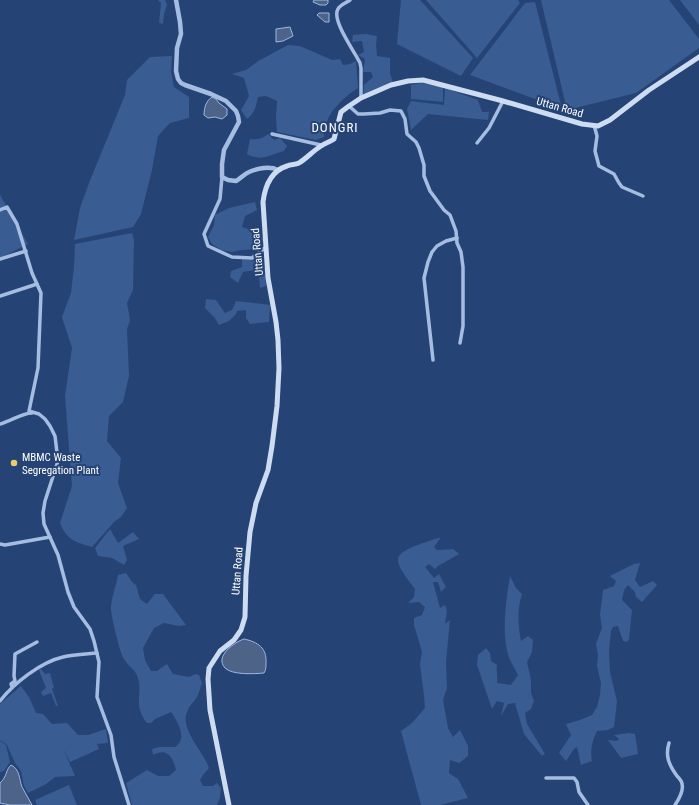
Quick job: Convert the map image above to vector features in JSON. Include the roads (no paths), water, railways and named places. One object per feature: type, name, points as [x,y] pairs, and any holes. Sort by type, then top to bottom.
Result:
[{"type":"main road","name":"Uttan Road","points":[[229,805],[210,710],[208,679],[209,668],[220,651],[234,640],[241,630],[245,617],[250,532],[256,503],[268,470],[272,446],[276,406],[278,354],[276,322],[268,278],[263,209],[264,194],[270,177],[278,170],[297,164],[321,145],[334,139],[341,112],[349,106],[361,98],[408,81],[423,80],[582,124],[598,126],[610,120],[649,90],[699,57]]},
{"type":"street","points":[[176,0],[181,34],[177,48],[176,71],[178,79],[185,85],[226,101],[236,111],[238,116],[238,122],[235,130],[224,150],[220,199],[204,234],[208,246],[232,257],[252,258],[266,247]]},
{"type":"street","points":[[350,0],[339,8],[336,14],[339,25],[360,63],[361,98]]},
{"type":"street","points":[[478,143],[489,128],[503,101]]},
{"type":"street","points":[[349,106],[358,114],[380,113],[390,110],[401,111],[405,119],[407,134],[416,142],[419,148],[424,165],[424,176],[430,191],[444,210],[450,215],[461,252],[463,267],[463,326],[460,343]]},
{"type":"street","points":[[594,125],[597,136],[595,151],[599,166],[614,174],[622,187],[643,196]]},
{"type":"street","points":[[272,134],[321,145]]},
{"type":"street","points":[[222,177],[228,180],[236,181],[245,174],[254,170],[270,168],[278,170]]},
{"type":"street","points":[[0,210],[8,207],[17,224],[32,273],[41,293],[38,368],[29,411],[39,414],[50,426],[55,436],[58,461],[45,501],[43,513],[44,524],[58,555],[68,592],[74,607],[90,629],[99,662],[97,697],[111,735],[114,757],[129,805]]},
{"type":"street","points":[[433,360],[424,278],[432,252],[446,241],[457,238]]},
{"type":"street","points":[[0,259],[26,251]]},
{"type":"street","points":[[0,296],[37,284]]},
{"type":"street","points":[[0,424],[27,414],[36,414]]},
{"type":"street","points":[[0,544],[5,545],[50,537]]},
{"type":"street","points":[[12,687],[11,684],[15,681],[15,654],[37,642]]},
{"type":"street","points":[[0,701],[12,687],[45,664],[55,659],[64,656],[97,653]]},
{"type":"street","points":[[669,743],[666,751],[668,760],[672,769],[683,784],[681,794],[675,805]]},
{"type":"street","points":[[546,778],[574,778],[588,805]]},
{"type":"place","name":"MBMC Waste Segregation Plant","points":[[14,463]]},
{"type":"district","name":"DONGRI","points":[[335,127]]}]
